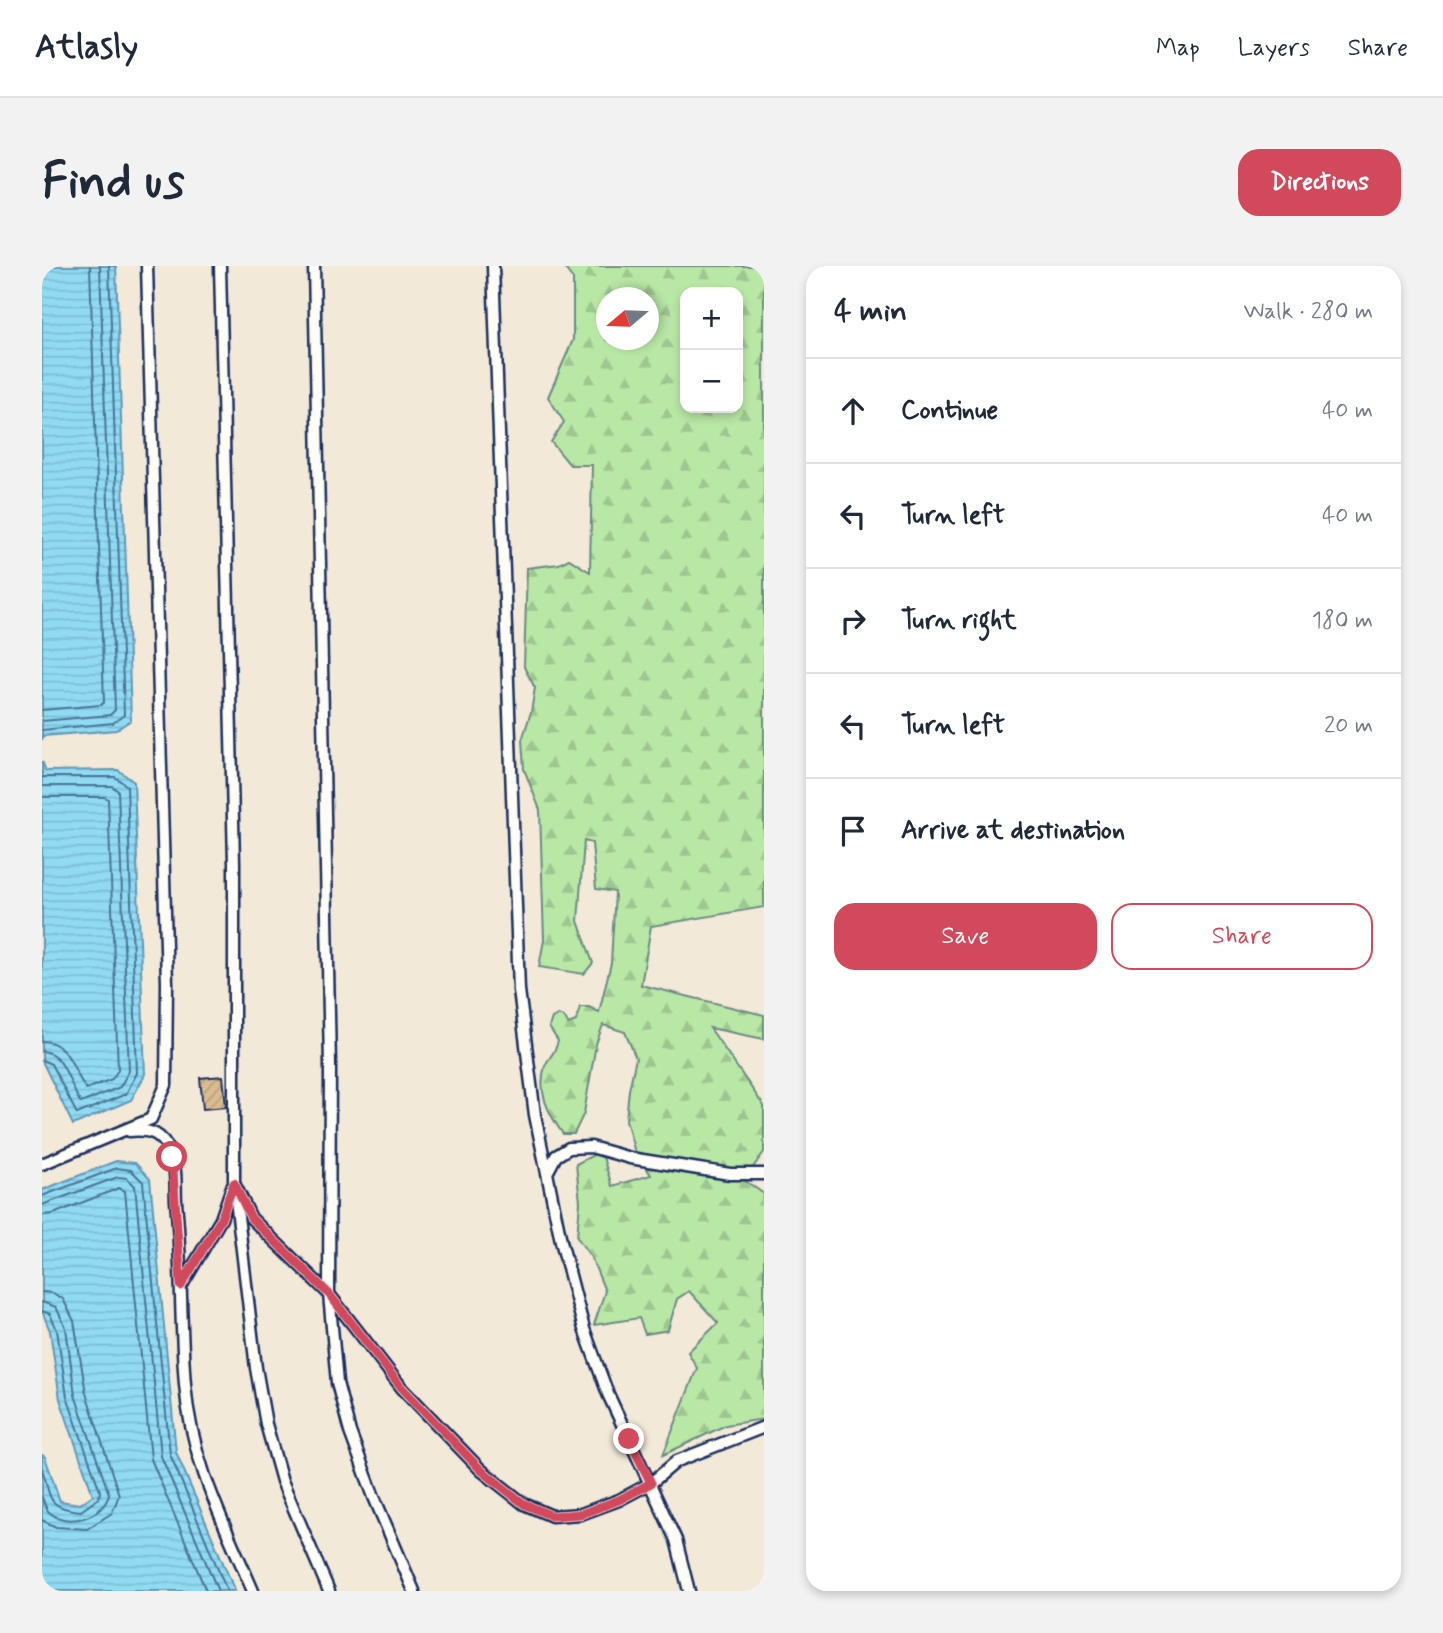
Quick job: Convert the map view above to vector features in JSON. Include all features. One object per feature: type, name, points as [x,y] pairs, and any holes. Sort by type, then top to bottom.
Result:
[{"type":"lane","points":[[42,1164],[151,1119],[166,1085],[167,983],[147,266]]},
{"type":"lane","points":[[220,266],[234,863],[234,1183],[256,1368],[266,1424],[282,1480],[329,1591]]},
{"type":"lane","points":[[314,266],[330,1065],[329,1294],[337,1383],[350,1432],[414,1591]]},
{"type":"lane","points":[[493,266],[519,990],[535,1115],[561,1241],[584,1329],[608,1394],[676,1540],[689,1591]]},
{"type":"lane","points":[[120,1132],[145,1130],[162,1138],[172,1157],[185,1384],[193,1440],[204,1477],[253,1591]]},
{"type":"lane","points":[[547,1173],[556,1156],[569,1148],[591,1147],[630,1158],[730,1174],[764,1174]]},
{"type":"lane","points":[[181,1286],[221,1219],[234,1183]]},
{"type":"lane","points":[[234,1183],[251,1218],[329,1294],[402,1388],[481,1470],[524,1504],[552,1516],[581,1514],[619,1500],[651,1483],[677,1461],[764,1427]]},
{"type":"green space","points":[[563,266],[764,266],[764,907],[651,926],[641,985],[764,1015],[764,1039],[710,1028],[764,1106],[764,1152],[744,1180],[764,1194],[764,1419],[726,1425],[663,1455],[697,1368],[688,1352],[718,1323],[689,1291],[677,1299],[668,1330],[645,1334],[639,1318],[594,1325],[605,1291],[592,1259],[577,1237],[580,1202],[576,1164],[601,1151],[612,1186],[651,1175],[634,1149],[626,1120],[636,1058],[625,1032],[603,1025],[596,1044],[584,1113],[574,1134],[563,1134],[545,1102],[542,1085],[545,1066],[558,1041],[549,1027],[552,1018],[558,1015],[564,1017],[568,1024],[576,1021],[580,1007],[589,1007],[599,1012],[611,963],[615,892],[596,889],[592,843],[584,841],[578,921],[593,963],[584,974],[539,967],[544,940],[540,810],[524,769],[522,740],[535,688],[524,667],[527,568],[559,564],[569,559],[590,572],[592,465],[570,465],[551,442],[564,422],[548,397],[573,340],[573,279]]},
{"type":"water","points":[[42,266],[116,266],[131,720],[116,730],[43,736],[42,740]]},
{"type":"water","points":[[42,761],[46,771],[118,770],[134,782],[145,1075],[131,1100],[73,1125],[42,1061]]},
{"type":"water","points":[[116,1161],[135,1163],[150,1179],[176,1452],[235,1591],[42,1591],[42,1455],[60,1501],[80,1504],[93,1495],[60,1399],[50,1331],[42,1311],[42,1190]]},
{"type":"building","points":[[223,1076],[226,1107],[203,1109],[200,1078]]},
{"type":"route","points":[[172,1157],[181,1286],[221,1219],[234,1183],[251,1218],[329,1294],[402,1388],[481,1470],[524,1504],[552,1516],[581,1514],[619,1500],[651,1483],[629,1439]]}]
